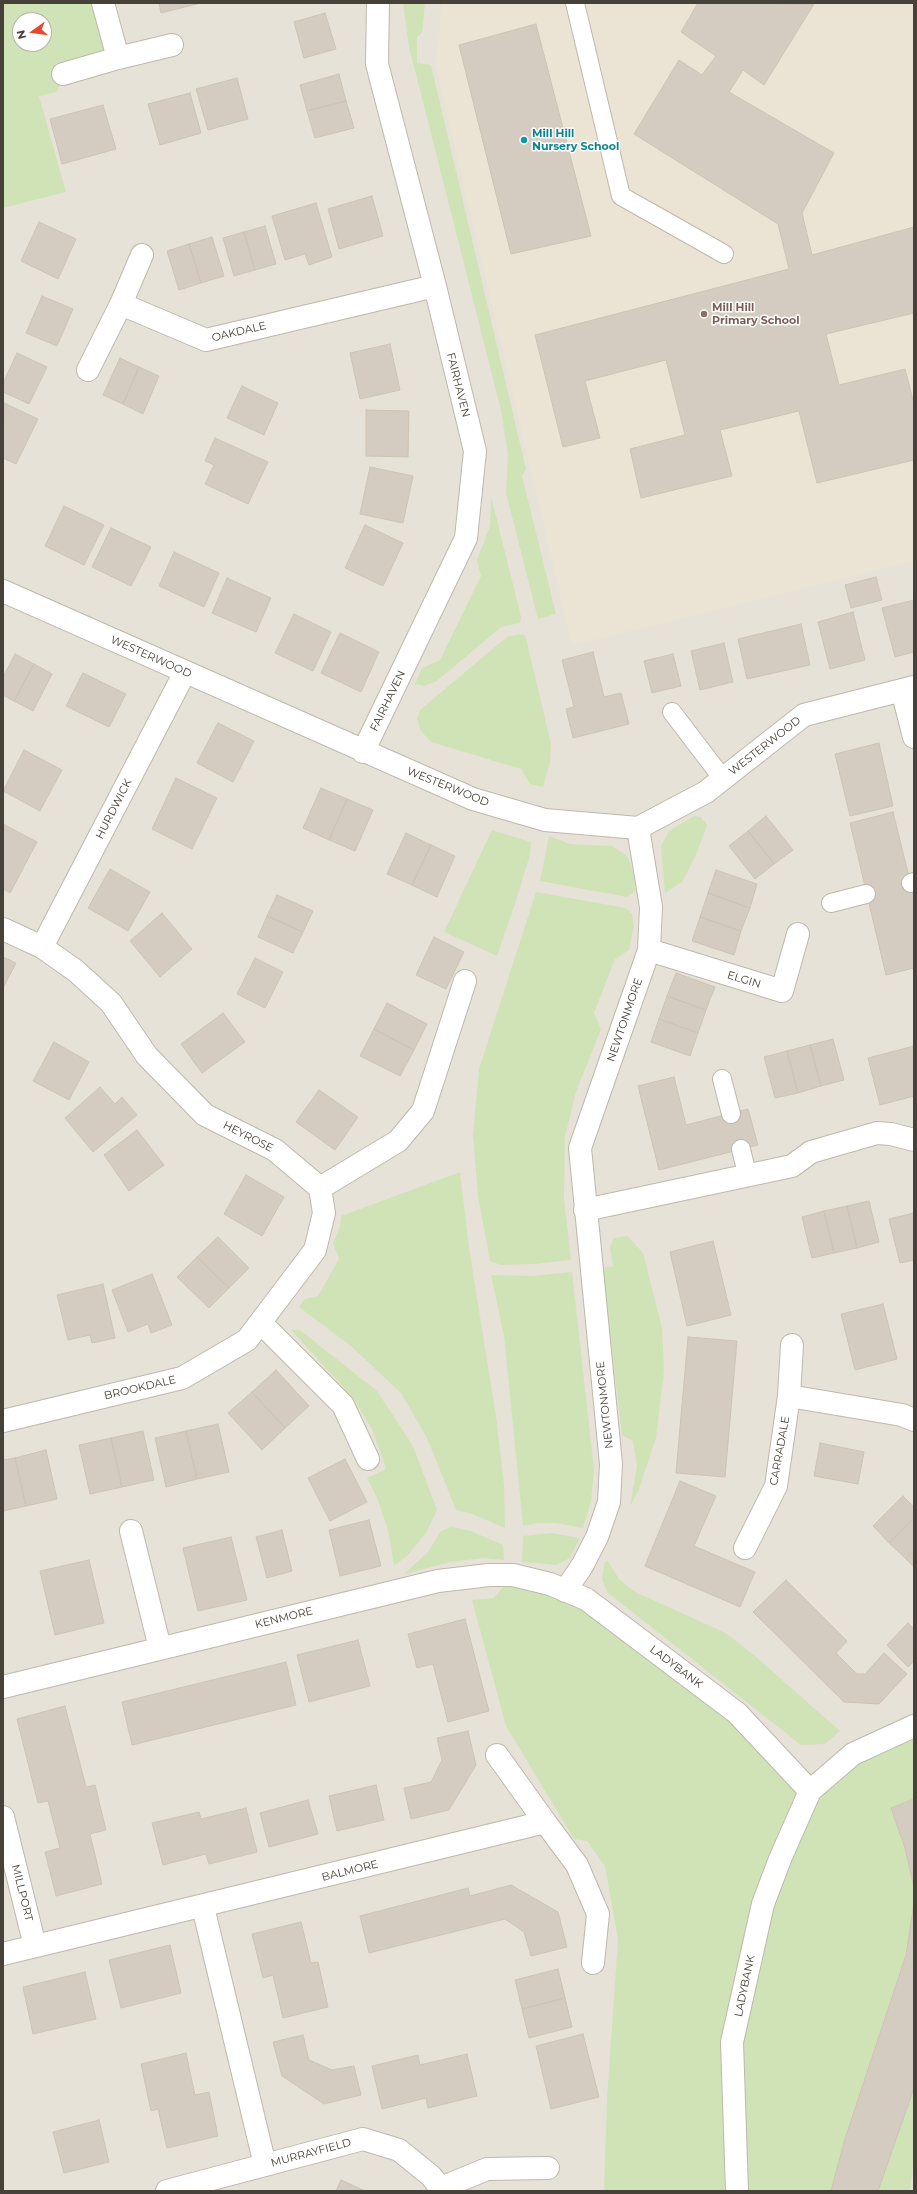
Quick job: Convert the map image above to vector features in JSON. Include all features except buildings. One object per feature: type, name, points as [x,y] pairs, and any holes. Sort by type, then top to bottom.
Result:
[{"type":"street","points":[[103,3],[118,58]]},
{"type":"street","name":"FAIRHAVEN","points":[[363,752],[466,538],[474,451],[435,286],[377,64],[378,3]]},
{"type":"street","points":[[63,74],[118,58],[172,45]]},
{"type":"street","points":[[88,370],[121,304],[142,255]]},
{"type":"street","name":"OAKDALE","points":[[121,304],[206,340],[435,286]]},
{"type":"street","name":"WESTERWOOD","points":[[3,590],[363,752],[473,799],[545,820],[638,828],[706,792],[804,715],[908,689]]},
{"type":"street","name":"HURDWICK","points":[[42,947],[185,672]]},
{"type":"street","points":[[908,689],[914,737]]},
{"type":"street","name":"NEWTONMORE","points":[[565,1591],[582,1566],[597,1536],[609,1502],[611,1464],[580,1148],[649,950],[651,907],[638,828]]},
{"type":"street","points":[[3,929],[42,947]]},
{"type":"street","name":"ELGIN","points":[[649,950],[782,991],[798,934]]},
{"type":"street","name":"HEYROSE","points":[[42,947],[76,971],[111,1003],[147,1056],[205,1115],[275,1150],[320,1188]]},
{"type":"street","points":[[320,1188],[398,1141],[423,1111],[465,981]]},
{"type":"street","points":[[585,1210],[747,1174],[792,1166],[811,1152],[877,1133],[891,1134],[914,1140]]},
{"type":"street","name":"BROOKDALE","points":[[3,1421],[182,1378],[247,1340],[315,1250],[324,1213],[320,1188]]},
{"type":"street","points":[[261,1323],[344,1405],[368,1458]]},
{"type":"street","name":"CARRADALE","points":[[745,1548],[776,1486],[789,1396],[792,1345]]},
{"type":"street","points":[[789,1396],[902,1415],[914,1420]]},
{"type":"street","points":[[131,1531],[160,1648]]},
{"type":"street","name":"KENMORE","points":[[3,1687],[438,1581],[489,1574],[513,1575],[550,1584],[565,1591]]},
{"type":"street","name":"LADYBANK","points":[[565,1591],[586,1599],[737,1713],[810,1791]]},
{"type":"street","name":"LADYBANK","points":[[737,2191],[732,2042],[763,1904],[780,1859],[810,1791],[853,1754],[914,1726]]},
{"type":"street","points":[[497,1755],[576,1865],[598,1914],[593,1963]]},
{"type":"street","name":"MILLPORT","points":[[3,1817],[35,1946]]},
{"type":"street","name":"BALMORE","points":[[3,1954],[203,1907],[545,1822]]},
{"type":"street","points":[[203,1907],[265,2165]]},
{"type":"street","name":"MURRAYFIELD","points":[[167,2191],[363,2139],[398,2150],[431,2176],[442,2190],[487,2169],[548,2168]]},
{"type":"lane","points":[[575,3],[621,196],[724,254]]},
{"type":"lane","points":[[672,712],[723,779]]},
{"type":"lane","points":[[831,903],[866,894]]},
{"type":"lane","points":[[722,1079],[731,1114]]},
{"type":"lane","points":[[741,1149],[747,1174]]},
{"type":"shaded area","points":[[3,3],[914,3],[914,2191],[3,2191]]},
{"type":"shaded area","name":"Mill Hill Primary School","points":[[442,3],[914,3],[914,561],[572,645],[436,66]]},
{"type":"green space","points":[[3,3],[103,3],[118,58],[63,74],[57,92],[39,96],[66,192],[3,208]]},
{"type":"green space","points":[[403,3],[425,3],[422,33],[417,37],[417,63],[431,65],[526,469],[522,476],[556,614],[538,619],[506,493],[508,454],[501,410],[409,47]]},
{"type":"green space","points":[[491,496],[521,617],[520,623],[501,627],[437,681],[424,686],[415,684],[422,668],[440,660],[481,576],[477,560],[490,526]]},
{"type":"green space","points":[[521,634],[525,635],[551,743],[550,763],[543,787],[530,784],[521,769],[431,742],[420,730],[417,718],[420,710],[507,637]]},
{"type":"green space","points":[[694,816],[701,817],[707,825],[696,855],[682,882],[665,893],[661,846],[669,831]]},
{"type":"green space","points":[[492,830],[531,842],[529,858],[497,956],[444,932]]},
{"type":"green space","points":[[549,836],[570,844],[612,846],[627,856],[634,873],[635,891],[627,897],[540,881]]},
{"type":"green space","points":[[536,892],[626,908],[632,914],[634,926],[629,950],[615,959],[594,1013],[601,1029],[576,1092],[565,1137],[564,1199],[571,1260],[533,1264],[501,1265],[490,1261],[478,1196],[473,1135],[479,1069]]},
{"type":"green space","points":[[460,1172],[469,1248],[496,1416],[504,1484],[505,1528],[472,1514],[456,1510],[427,1438],[401,1393],[351,1346],[299,1307],[305,1299],[318,1296],[339,1259],[333,1243],[340,1227],[341,1216]]},
{"type":"green space","points":[[628,1236],[643,1253],[662,1328],[664,1371],[656,1438],[638,1492],[630,1506],[637,1466],[633,1441],[622,1435],[602,1268],[613,1266],[610,1247],[614,1238]]},
{"type":"green space","points":[[572,1272],[594,1470],[591,1501],[583,1528],[556,1523],[539,1523],[523,1526],[504,1336],[491,1275],[531,1276]]},
{"type":"green space","points":[[291,1330],[299,1330],[305,1334],[377,1391],[413,1446],[437,1510],[426,1533],[408,1555],[394,1566],[388,1530],[377,1498],[367,1478],[386,1469],[372,1429],[353,1398]]},
{"type":"green space","points":[[451,1527],[471,1531],[503,1545],[504,1560],[483,1558],[451,1562],[404,1574],[428,1552],[441,1531]]},
{"type":"green space","points":[[552,1533],[580,1538],[570,1558],[556,1565],[522,1562],[523,1536]]},
{"type":"green space","points":[[607,1560],[619,1579],[635,1592],[726,1633],[755,1656],[840,1731],[825,1744],[801,1745],[607,1592],[602,1579],[604,1564]]},
{"type":"green space","points":[[513,1575],[550,1584],[737,1713],[810,1791],[914,1728],[914,1799],[891,1808],[905,1848],[914,1888],[914,1903],[906,1955],[845,2139],[831,2191],[604,2191],[607,2098],[618,1940],[605,1866],[587,1841],[574,1839],[506,1726],[472,1600],[494,1598]]},
{"type":"green space","points":[[914,2088],[914,2156],[910,2191],[878,2191]]},
{"type":"place","name":"Mill Hill Nursery School","points":[[524,140]]},
{"type":"place","name":"Mill Hill Primary School","points":[[704,314]]}]
